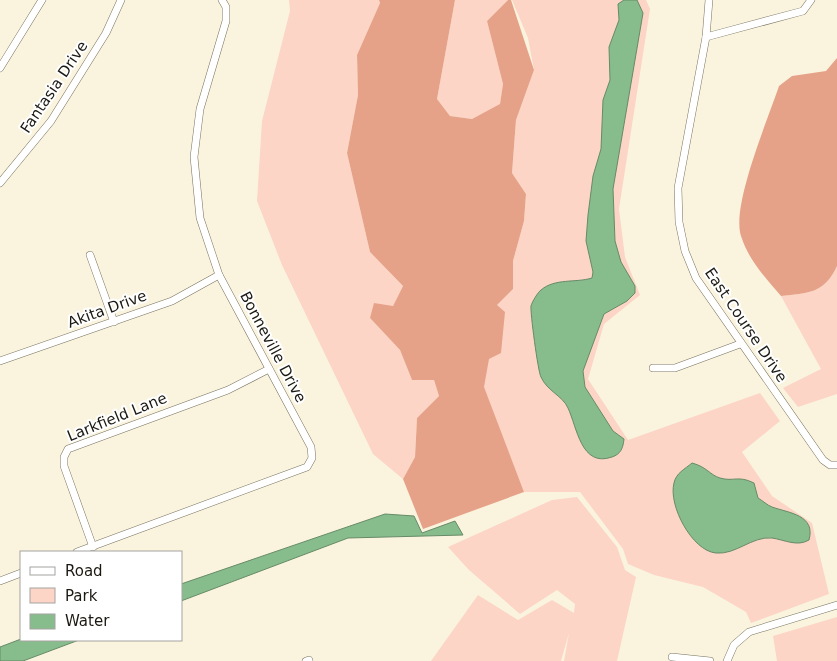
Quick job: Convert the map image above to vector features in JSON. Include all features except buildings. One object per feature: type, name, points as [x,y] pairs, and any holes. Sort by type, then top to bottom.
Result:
[{"type":"street","points":[[0,68],[42,0]]},
{"type":"street","name":"Fantasia Drive","points":[[0,183],[51,121],[106,33],[121,0]]},
{"type":"street","name":"Bonneville Drive","points":[[80,551],[307,467],[312,458],[311,447],[219,275],[200,218],[194,157],[200,109],[226,21],[226,8],[222,0]]},
{"type":"street","name":"East Course Drive","points":[[709,0],[706,37],[678,188],[679,222],[685,251],[696,278],[740,344],[823,460],[830,465],[837,465]]},
{"type":"street","points":[[706,37],[803,11],[811,0]]},
{"type":"street","points":[[90,255],[114,322]]},
{"type":"street","name":"Akita Drive","points":[[0,360],[114,322],[172,300],[219,275]]},
{"type":"street","points":[[653,368],[675,368],[740,344]]},
{"type":"street","name":"Larkfield Lane","points":[[93,546],[64,466],[64,457],[68,449],[228,390],[269,368]]},
{"type":"street","points":[[0,581],[20,573]]},
{"type":"street","points":[[727,661],[734,645],[750,632],[837,605]]},
{"type":"street","points":[[672,657],[710,661]]},
{"type":"green space","points":[[289,0],[379,0],[380,3],[357,55],[358,95],[347,153],[370,252],[403,286],[393,306],[370,318],[400,350],[412,380],[434,380],[439,396],[417,418],[415,457],[403,479],[373,454],[282,265],[257,201],[262,121],[290,11]]},
{"type":"green space","points":[[455,0],[508,0],[487,21],[503,84],[500,105],[472,119],[450,116],[437,99]]},
{"type":"green space","points":[[512,0],[646,0],[650,9],[619,209],[625,257],[640,295],[604,324],[588,379],[628,440],[760,393],[780,421],[742,452],[772,496],[812,523],[829,594],[751,623],[746,612],[703,587],[654,575],[628,564],[623,549],[580,492],[524,492],[483,387],[497,305],[513,289],[513,261],[524,221],[526,194],[512,173],[516,120],[534,70],[528,38]]},
{"type":"green space","points":[[837,266],[837,394],[798,407],[783,388],[821,369],[781,296],[807,293],[821,287],[827,282]]},
{"type":"green space","points":[[577,497],[617,547],[625,570],[636,577],[617,661],[564,661],[569,633],[561,661],[431,661],[478,595],[518,620],[552,600],[574,613],[575,604],[557,590],[520,614],[469,570],[448,547],[552,500]]},
{"type":"green space","points":[[837,617],[837,661],[777,661],[773,636]]},
{"type":"shaded area","points":[[379,0],[455,0],[437,99],[450,116],[472,119],[500,104],[503,84],[487,21],[508,0],[511,0],[534,70],[516,120],[512,173],[526,194],[524,221],[513,261],[513,289],[497,305],[505,312],[501,353],[489,359],[484,387],[524,492],[423,529],[403,479],[415,457],[417,418],[439,396],[434,380],[412,380],[400,350],[370,318],[374,303],[393,306],[403,286],[370,252],[347,153],[358,95],[357,55],[380,3]]},
{"type":"shaded area","points":[[837,58],[837,266],[827,282],[821,287],[807,293],[781,296],[763,275],[744,245],[739,222],[741,205],[752,162],[779,86],[792,76],[826,71]]},
{"type":"water","points":[[624,0],[637,0],[643,13],[613,189],[615,241],[621,262],[635,286],[635,293],[627,301],[604,314],[583,371],[585,387],[613,431],[624,439],[618,454],[602,459],[593,457],[587,451],[582,444],[566,404],[547,386],[541,377],[534,342],[531,306],[538,293],[547,286],[559,282],[592,278],[593,272],[586,241],[588,215],[593,176],[601,149],[603,100],[610,80],[609,47],[619,20],[618,4]]},
{"type":"water","points":[[692,463],[720,478],[744,479],[754,483],[758,498],[770,506],[793,513],[805,520],[809,525],[809,540],[795,543],[765,538],[723,553],[707,550],[698,544],[684,526],[678,514],[673,492],[677,476]]},
{"type":"water","points":[[385,514],[414,516],[422,533],[455,521],[463,535],[348,538],[182,601],[182,584]]},
{"type":"water","points":[[20,639],[20,641],[76,641],[23,661],[0,661],[0,647]]}]
